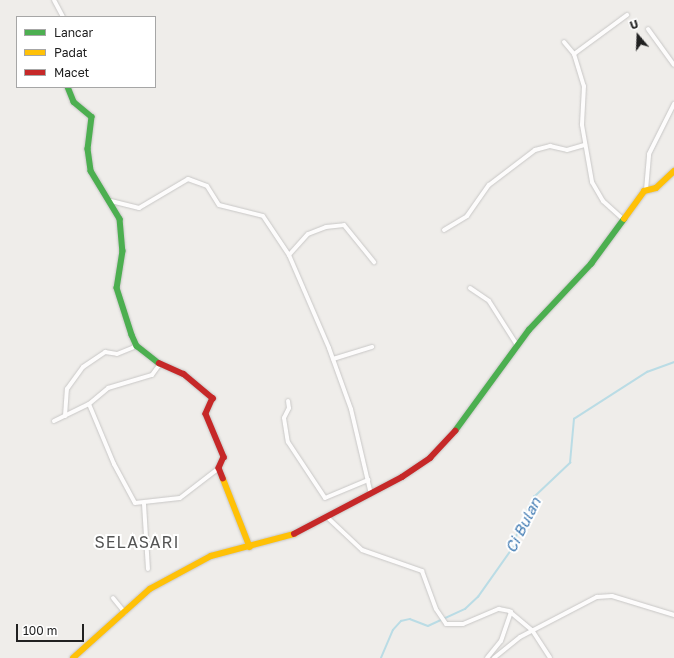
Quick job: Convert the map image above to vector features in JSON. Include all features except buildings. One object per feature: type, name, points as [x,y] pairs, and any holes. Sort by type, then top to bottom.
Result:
[{"type":"street","points":[[54,0],[62,16]]},
{"type":"street","points":[[574,54],[627,15]]},
{"type":"street","points":[[648,29],[674,64]]},
{"type":"street","points":[[564,42],[574,54],[584,86],[584,145],[595,188],[624,220]]},
{"type":"street","points":[[68,88],[74,102],[93,120],[88,149],[91,170],[111,201],[120,219],[123,245],[116,288],[137,346],[160,364],[184,374],[213,398],[206,414],[224,457],[219,468],[188,494],[144,504],[130,497],[90,404]]},
{"type":"street","points":[[73,658],[125,613],[146,591],[211,556],[297,534],[411,472],[448,441],[517,345],[581,276],[646,190],[649,154],[674,104]]},
{"type":"street","points":[[444,230],[467,216],[489,185],[535,150],[550,146],[567,150],[584,145]]},
{"type":"street","points":[[646,190],[656,188],[674,171]]},
{"type":"street","points":[[111,201],[139,208],[158,199],[177,182],[188,179],[207,186],[219,205],[263,216],[289,254],[333,359],[351,409],[371,494]]},
{"type":"street","points":[[289,254],[308,234],[326,227],[344,225],[374,262]]},
{"type":"street","points":[[470,288],[489,302],[517,345]]},
{"type":"street","points":[[64,416],[68,389],[83,366],[105,352],[118,353],[137,346]]},
{"type":"street","points":[[333,359],[372,347]]},
{"type":"street","points":[[54,421],[90,404],[108,388],[152,375],[160,364]]},
{"type":"street","points":[[288,401],[290,408],[284,418],[288,442],[325,498],[368,480]]},
{"type":"street","points":[[219,468],[250,546]]},
{"type":"street","points":[[144,504],[148,569]]},
{"type":"street","points":[[327,517],[362,550],[422,571],[440,617],[443,621],[456,626],[499,609],[511,612],[532,630],[550,658]]},
{"type":"street","points":[[494,658],[532,630],[605,596],[674,615]]},
{"type":"street","points":[[113,598],[125,613]]},
{"type":"street","points":[[487,658],[501,641],[511,612]]},
{"type":"waterway","name":"Ci Bulan","points":[[381,658],[393,630],[401,621],[410,619],[428,626],[465,609],[478,597],[514,546],[519,526],[534,497],[570,463],[574,419],[647,372],[674,362]]},
{"type":"traffic: fast","points":[[68,88],[74,102],[92,117],[88,149],[91,171],[120,219],[123,251],[117,288],[132,335],[137,346],[159,363]]},
{"type":"traffic: fast","points":[[455,431],[529,330],[591,264],[624,219]]},
{"type":"traffic: slow","points":[[624,219],[644,191],[656,188],[674,171]]},
{"type":"traffic: slow","points":[[223,478],[250,547]]},
{"type":"traffic: slow","points":[[73,658],[150,589],[211,556],[294,534]]},
{"type":"traffic: jam","points":[[159,363],[184,374],[213,398],[206,414],[224,457],[219,468],[223,478]]},
{"type":"traffic: jam","points":[[294,534],[402,477],[430,458],[455,431]]},
{"type":"district","name":"SELASARI","points":[[137,542]]}]
